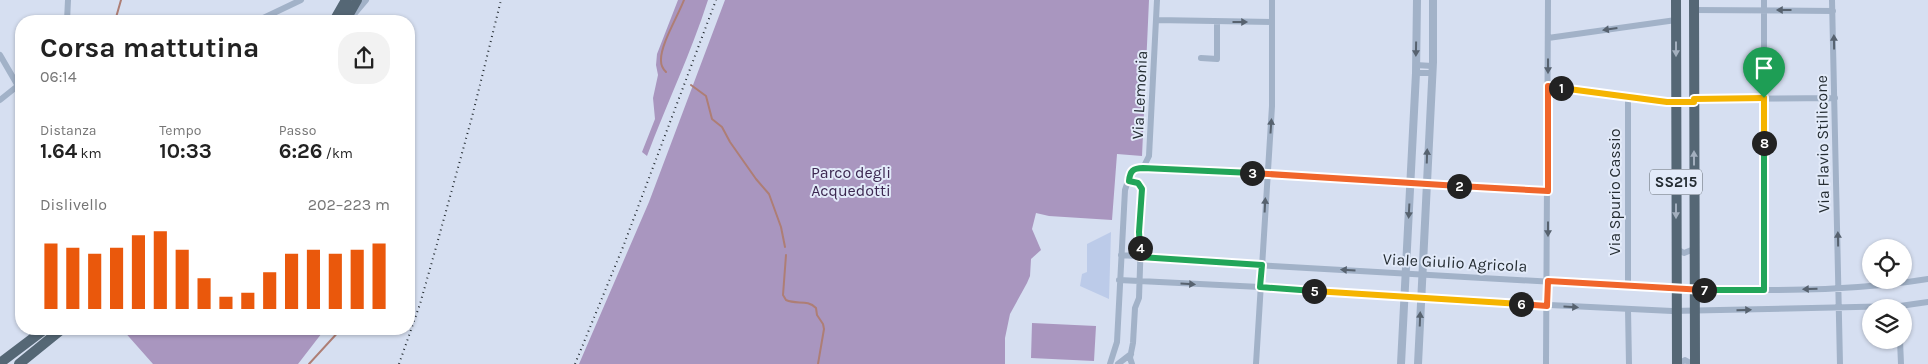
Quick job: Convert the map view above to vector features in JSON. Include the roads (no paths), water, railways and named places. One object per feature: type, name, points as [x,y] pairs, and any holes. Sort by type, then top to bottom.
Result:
[{"type":"main road","points":[[337,15],[346,0]]},
{"type":"main road","points":[[349,15],[357,0]]},
{"type":"main road","name":"SS215","points":[[1676,0],[1676,311],[1678,364]]},
{"type":"main road","name":"SS215","points":[[1693,364],[1695,312],[1694,5]]},
{"type":"main road","points":[[1,359],[36,335]]},
{"type":"main road","points":[[19,364],[55,335]]},
{"type":"street","points":[[67,15],[68,0]]},
{"type":"street","points":[[269,15],[301,0]]},
{"type":"street","points":[[352,15],[366,0]]},
{"type":"street","name":"Via Lemonia","points":[[1143,168],[1149,158],[1157,0]]},
{"type":"street","points":[[1256,364],[1273,86],[1272,0]]},
{"type":"street","points":[[1401,364],[1416,69],[1417,0]]},
{"type":"street","points":[[1418,364],[1432,70],[1433,0]]},
{"type":"street","points":[[1546,364],[1548,281],[1548,0]]},
{"type":"street","points":[[1764,0],[1764,290]]},
{"type":"street","name":"Via Flavio Stilicone","points":[[1832,0],[1840,364]]},
{"type":"street","points":[[1694,5],[1764,10],[1833,11]]},
{"type":"street","points":[[1156,20],[1272,22]]},
{"type":"street","points":[[1548,38],[1676,20]]},
{"type":"street","points":[[1201,58],[1217,59],[1217,22]]},
{"type":"street","points":[[0,55],[15,78]]},
{"type":"street","points":[[1416,69],[1432,70]]},
{"type":"street","points":[[1548,86],[1628,98],[1676,102],[1764,98],[1835,98]]},
{"type":"street","points":[[0,100],[15,89]]},
{"type":"street","name":"Via Spurio Cassio","points":[[1628,98],[1628,286]]},
{"type":"street","points":[[1110,364],[1116,348],[1124,190],[1132,170],[1143,168],[1267,174],[1548,191]]},
{"type":"street","points":[[1129,181],[1138,183],[1142,189],[1138,298],[1135,308],[1134,343],[1130,358],[1132,364]]},
{"type":"street","points":[[1676,248],[1679,252],[1684,253],[1694,249]]},
{"type":"street","name":"Viale Giulio Agricola","points":[[1121,255],[1406,274],[1694,290],[1838,288],[1928,280]]},
{"type":"street","points":[[1119,280],[1260,287],[1420,299],[1695,312],[1862,308]]},
{"type":"street","points":[[1912,305],[1928,302]]},
{"type":"street","points":[[1628,309],[1629,364]]},
{"type":"street","points":[[1116,348],[1121,352],[1131,354]]},
{"type":"street","points":[[1900,349],[1901,364]]},
{"type":"street","points":[[1118,364],[1131,354]]},
{"type":"street","points":[[1678,364],[1685,360],[1693,364]]},
{"type":"waterway","points":[[117,15],[121,0]]},
{"type":"waterway","points":[[666,72],[661,64],[661,54],[684,0]]},
{"type":"waterway","points":[[691,85],[706,96],[712,119],[722,127],[730,142],[769,194],[781,227],[785,247]]},
{"type":"waterway","points":[[786,255],[783,295],[786,300],[813,305],[823,324],[824,329],[818,364]]},
{"type":"waterway","points":[[309,364],[336,335]]},
{"type":"railway","points":[[415,318],[472,117],[501,0]]},
{"type":"railway","points":[[575,364],[623,247],[716,0]]},
{"type":"railway","points":[[399,364],[409,335]]},
{"type":"park label","name":"Parco degli Acquedotti","points":[[851,181]]}]
